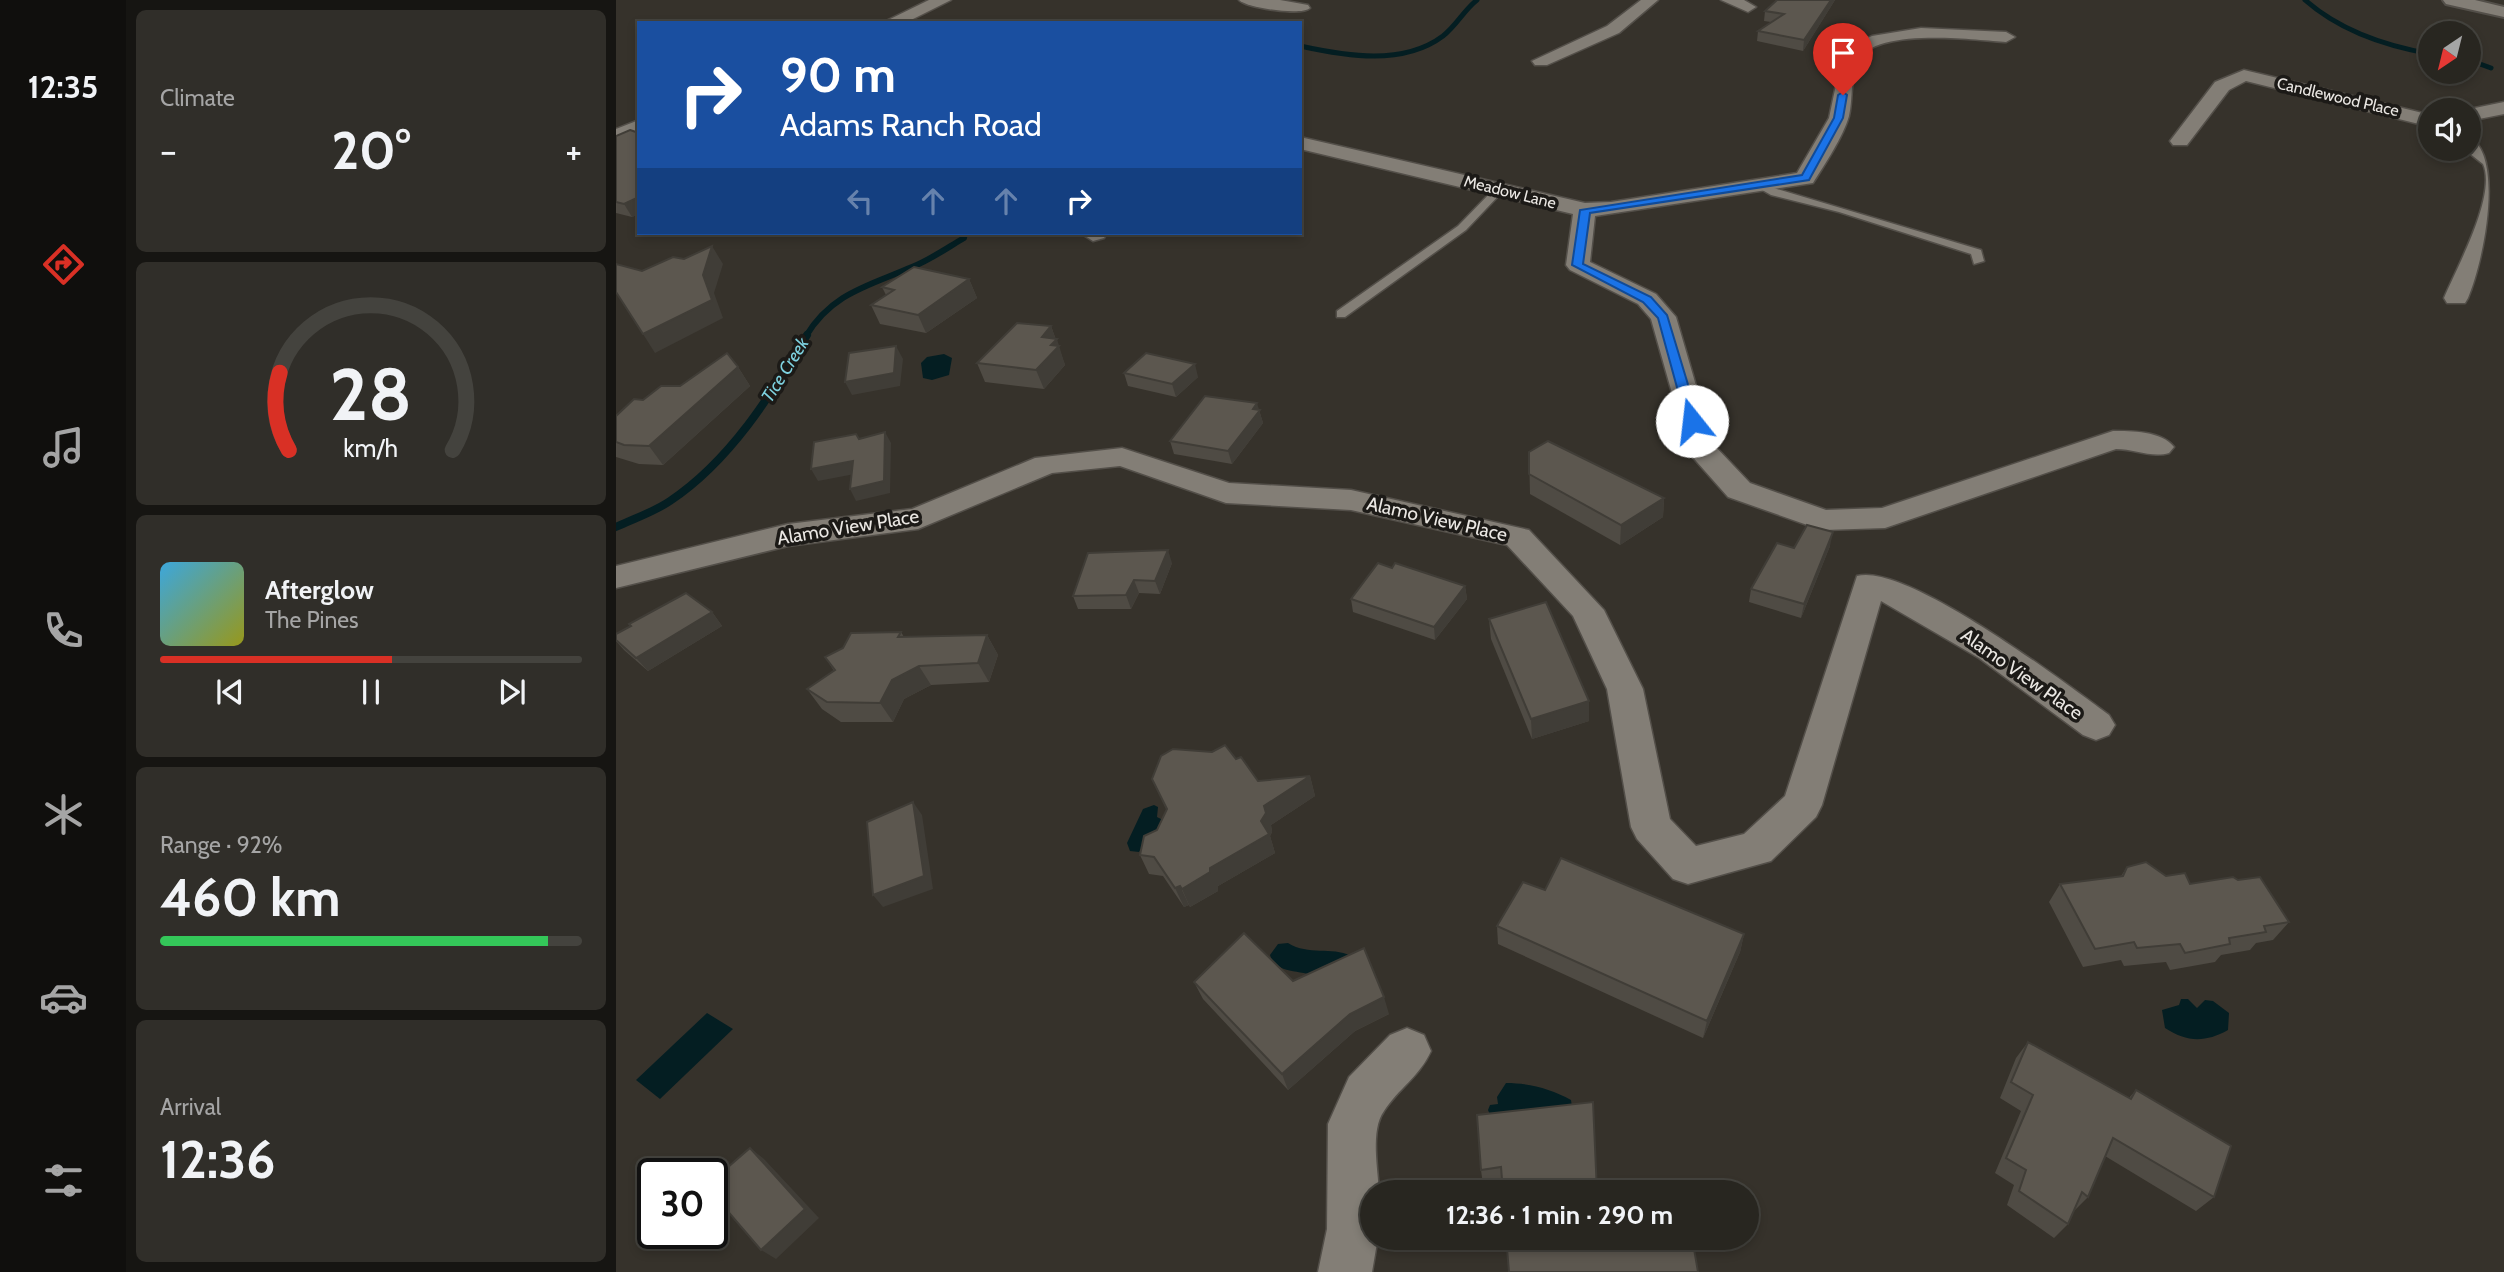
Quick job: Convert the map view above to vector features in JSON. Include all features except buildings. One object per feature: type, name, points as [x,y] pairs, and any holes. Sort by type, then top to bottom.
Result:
[{"type":"street","points":[[895,21],[943,0]]},
{"type":"street","points":[[1247,0],[1302,8]]},
{"type":"street","points":[[1541,61],[1600,37],[1629,19],[1650,0]]},
{"type":"street","points":[[1729,0],[1748,7]]},
{"type":"street","points":[[2452,0],[2504,12]]},
{"type":"street","name":"Meadow Lane","points":[[1302,143],[1585,210],[1611,209],[1805,178],[1839,118],[1848,60],[1861,46],[1878,39],[1911,34],[2007,37]]},
{"type":"street","name":"Candlewood Place","points":[[2180,141],[2222,86],[2244,75],[2360,101],[2418,117]]},
{"type":"street","points":[[2481,113],[2504,108]]},
{"type":"street","points":[[616,136],[637,127]]},
{"type":"street","points":[[2456,298],[2499,188],[2493,163],[2481,150]]},
{"type":"street","points":[[1585,210],[1578,265],[1647,299],[1663,317],[1699,447],[1740,490],[1824,520],[1885,518],[2113,440],[2136,440],[2159,447]]},
{"type":"street","name":"Alamo View Place","points":[[616,577],[788,535],[918,519],[1046,464],[1122,457],[1226,493],[1351,500],[1518,537],[1587,610],[1625,689],[1651,827],[1688,866],[1756,849],[1802,805],[1869,584],[1885,588],[1993,649],[2096,726]]},
{"type":"street","points":[[1345,1272],[1353,1228],[1353,1124],[1366,1094],[1407,1051]]},
{"type":"lane","points":[[1761,185],[1775,193],[1843,210],[1977,252],[1978,261]]},
{"type":"lane","points":[[1341,314],[1462,228],[1499,190]]},
{"type":"water","points":[[944,354],[952,358],[949,375],[932,380],[923,378],[921,363],[927,357]]},
{"type":"water","points":[[1154,805],[1158,807],[1157,817],[1163,820],[1162,832],[1150,833],[1139,852],[1130,851],[1127,843],[1143,809]]},
{"type":"water","points":[[1288,943],[1304,949],[1351,956],[1317,977],[1283,969],[1273,961],[1270,955],[1278,944]]},
{"type":"water","points":[[2181,999],[2188,999],[2197,1008],[2205,1000],[2213,1001],[2229,1013],[2228,1030],[2211,1037],[2196,1039],[2180,1036],[2165,1028],[2162,1010],[2179,1005]]},
{"type":"water","points":[[707,1013],[733,1029],[660,1099],[636,1080]]},
{"type":"water","points":[[1506,1083],[1531,1085],[1563,1096],[1571,1100],[1573,1114],[1491,1117],[1488,1110],[1490,1105],[1498,1104],[1497,1097]]},
{"type":"waterway","name":"Tice Creek","points":[[1302,46],[1374,56],[1410,52],[1443,36],[1477,0]]},
{"type":"waterway","name":"Tice Creek","points":[[2305,0],[2348,29],[2380,42],[2418,51]]},
{"type":"waterway","name":"Tice Creek","points":[[2482,65],[2491,68]]},
{"type":"waterway","name":"Tice Creek","points":[[806,336],[816,321],[839,300],[925,261],[964,238],[965,235]]},
{"type":"waterway","name":"Tice Creek","points":[[616,527],[664,505],[712,467],[748,426],[807,335]]},
{"type":"route","points":[[1692,421],[1663,317],[1647,299],[1591,274],[1578,265],[1585,210],[1611,209],[1805,178],[1839,118],[1843,95]]}]
